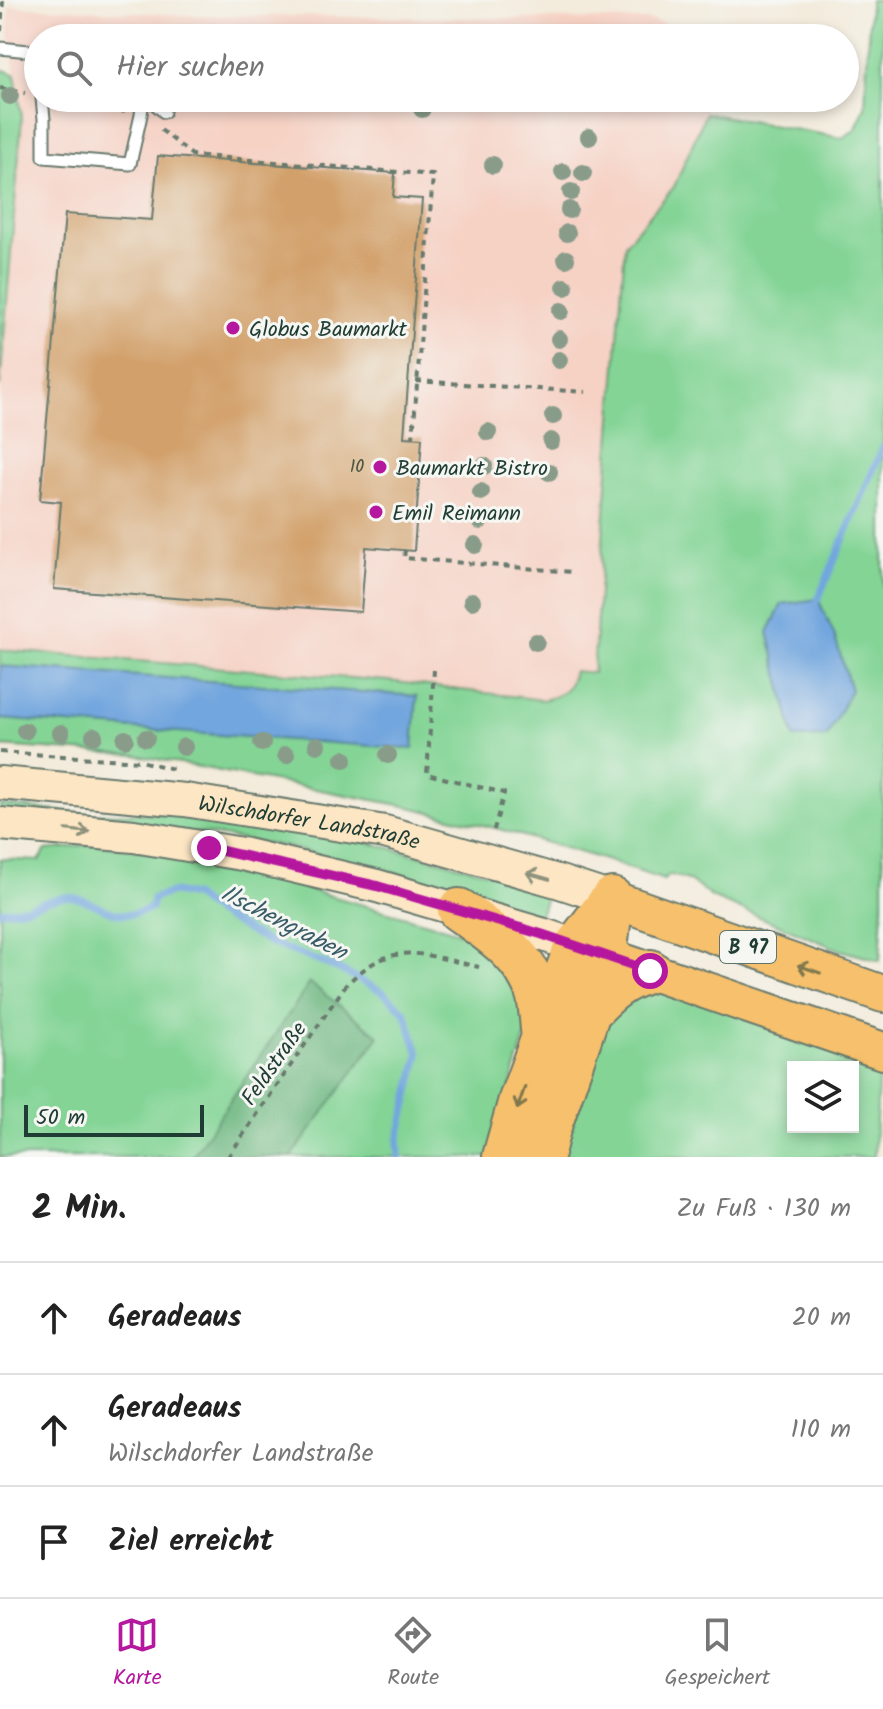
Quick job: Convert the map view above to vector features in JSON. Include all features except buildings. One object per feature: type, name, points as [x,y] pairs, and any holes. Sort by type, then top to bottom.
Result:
[{"type":"highway","points":[[504,1157],[520,1100],[543,1038],[591,951],[612,899]]},
{"type":"highway","points":[[459,910],[501,939],[522,963],[537,993],[543,1038]]},
{"type":"highway","points":[[542,1157],[596,983],[591,951]]},
{"type":"highway","points":[[589,1012],[607,993],[628,978],[650,971]]},
{"type":"main road","name":"Wilschdorfer Landstraße","points":[[0,783],[185,800],[385,832],[612,899]]},
{"type":"main road","name":"Wilschdorfer Landstraße","points":[[0,824],[134,836],[209,848],[377,886],[591,951]]},
{"type":"main road","name":"B 97","points":[[612,899],[883,994]]},
{"type":"main road","name":"B 97","points":[[591,951],[883,1051]]},
{"type":"lane","points":[[0,48],[24,51]]},
{"type":"lane","points":[[43,112],[44,157],[130,164],[142,112]]},
{"type":"path","points":[[0,38],[3,0]]},
{"type":"path","points":[[0,88],[24,93]]},
{"type":"path","points":[[126,112],[141,115],[192,155],[433,175],[413,437]]},
{"type":"path","points":[[416,381],[586,392]]},
{"type":"path","points":[[405,550],[404,558],[571,572]]},
{"type":"path","points":[[434,670],[427,774],[504,793],[493,833]]},
{"type":"path","points":[[0,752],[140,761],[185,772]]},
{"type":"path","name":"Feldstraße","points":[[228,1157],[345,986],[361,970],[389,955],[417,953],[484,968]]},
{"type":"shaded area","points":[[9,6],[185,15],[652,20],[665,24],[24,24],[24,112],[706,112],[674,187],[625,244],[593,673],[571,683],[567,690],[543,700],[388,681],[0,650],[0,387],[22,117],[8,30]]},
{"type":"green space","points":[[870,0],[883,0],[883,905],[880,961],[840,950],[711,897],[682,878],[669,875],[664,880],[499,829],[410,807],[136,755],[0,746],[0,650],[388,681],[543,700],[564,691],[574,671],[593,673],[625,244],[674,187],[706,113],[842,138],[855,130],[865,108]]},
{"type":"green space","points":[[0,69],[15,74],[22,117],[0,387]]},
{"type":"green space","points":[[0,805],[89,814],[171,813],[354,839],[549,888],[540,915],[438,883],[282,846],[221,836],[0,813]]},
{"type":"green space","points":[[98,844],[210,862],[456,931],[486,946],[531,1017],[489,1157],[291,1157],[378,1036],[310,984],[192,1157],[0,1157],[0,859],[39,861],[46,850]]},
{"type":"green space","points":[[310,983],[379,1036],[291,1157],[192,1157]]},
{"type":"green space","points":[[639,990],[679,991],[858,1061],[787,1061],[787,1133],[859,1133],[859,1061],[879,1069],[874,1157],[558,1157],[604,1017]]},
{"type":"water","points":[[818,599],[834,634],[851,690],[827,737],[794,738],[768,632],[782,604]]},
{"type":"water","points":[[0,666],[417,696],[413,749],[0,719]]},
{"type":"waterway","points":[[818,599],[883,447]]},
{"type":"waterway","name":"Ilschengraben","points":[[0,911],[22,909],[67,897],[126,915],[151,908],[153,898],[174,892],[193,896],[216,913],[268,942],[336,968],[383,992],[405,1012],[419,1054],[398,1141],[399,1157]]},
{"type":"place","name":"Globus Baumarkt","points":[[233,328]]},
{"type":"place","name":"Baumarkt Bistro","points":[[380,467]]},
{"type":"place","name":"Emil Reimann","points":[[376,512]]},
{"type":"route","points":[[209,848],[377,886],[541,934],[650,971]]}]
